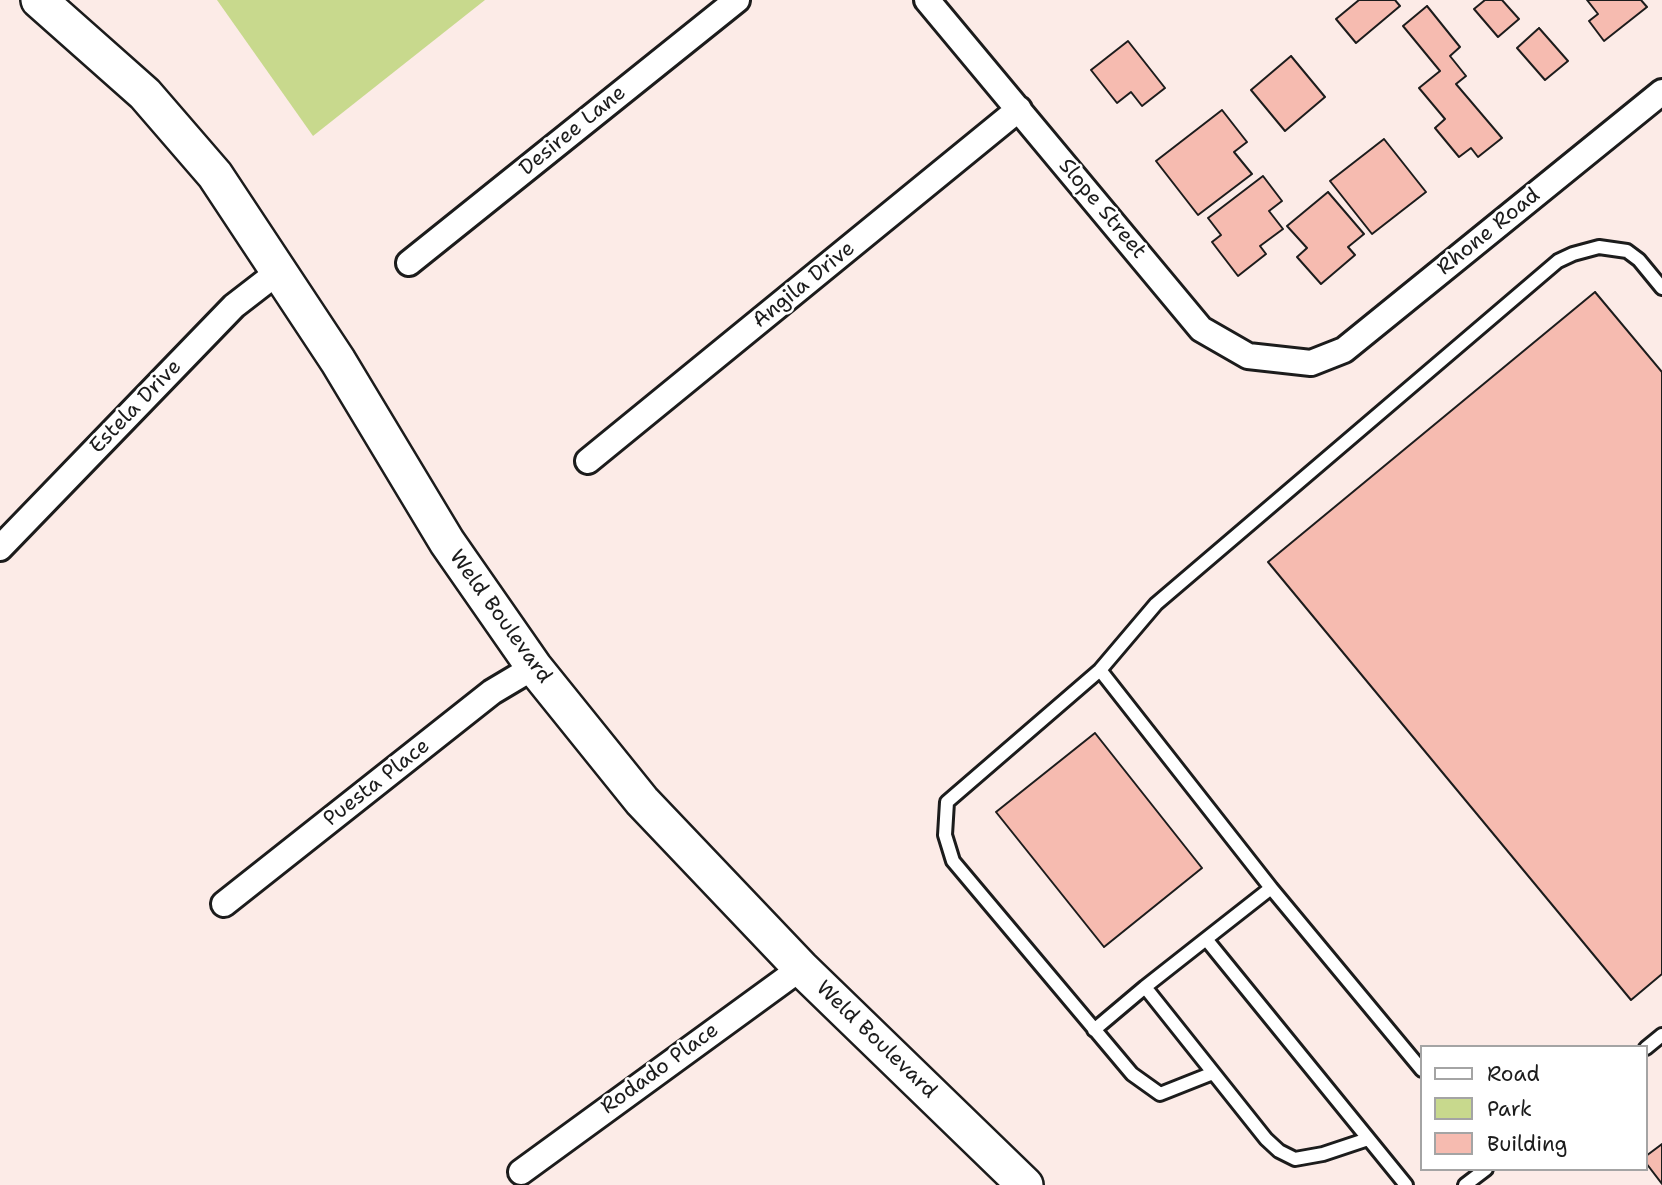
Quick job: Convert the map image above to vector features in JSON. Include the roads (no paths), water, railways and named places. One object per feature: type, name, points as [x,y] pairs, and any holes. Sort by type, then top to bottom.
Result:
[{"type":"main road","name":"Weld Boulevard","points":[[39,0],[153,104],[215,175],[338,361],[447,542],[534,667],[642,801],[801,968],[1025,1185]]},
{"type":"street","name":"Desiree Lane","points":[[409,263],[737,0]]},
{"type":"street","name":"Slope Street","points":[[927,0],[1201,329],[1248,356],[1311,363]]},
{"type":"street","name":"Rhone Road","points":[[1311,363],[1343,351],[1662,92]]},
{"type":"street","name":"Angila Drive","points":[[588,461],[1019,109]]},
{"type":"street","name":"Estela Drive","points":[[0,548],[234,306],[278,272]]},
{"type":"street","name":"Puesta Place","points":[[224,904],[492,692],[534,667]]},
{"type":"street","name":"Rodado Place","points":[[521,1172],[801,968]]},
{"type":"lane","points":[[1213,1073],[1160,1094],[1132,1074],[953,861],[945,835],[947,802],[1100,670],[1156,604],[1558,261],[1599,247],[1627,251],[1639,260],[1662,288]]},
{"type":"lane","points":[[1100,670],[1271,888],[1420,1068]]},
{"type":"lane","points":[[1094,1030],[1271,888]]},
{"type":"lane","points":[[1206,939],[1406,1185]]},
{"type":"lane","points":[[1145,987],[1266,1139],[1279,1151],[1296,1159],[1323,1154],[1368,1139]]},
{"type":"lane","points":[[1648,1046],[1662,1035]]},
{"type":"lane","points":[[1465,1185],[1483,1171]]}]
